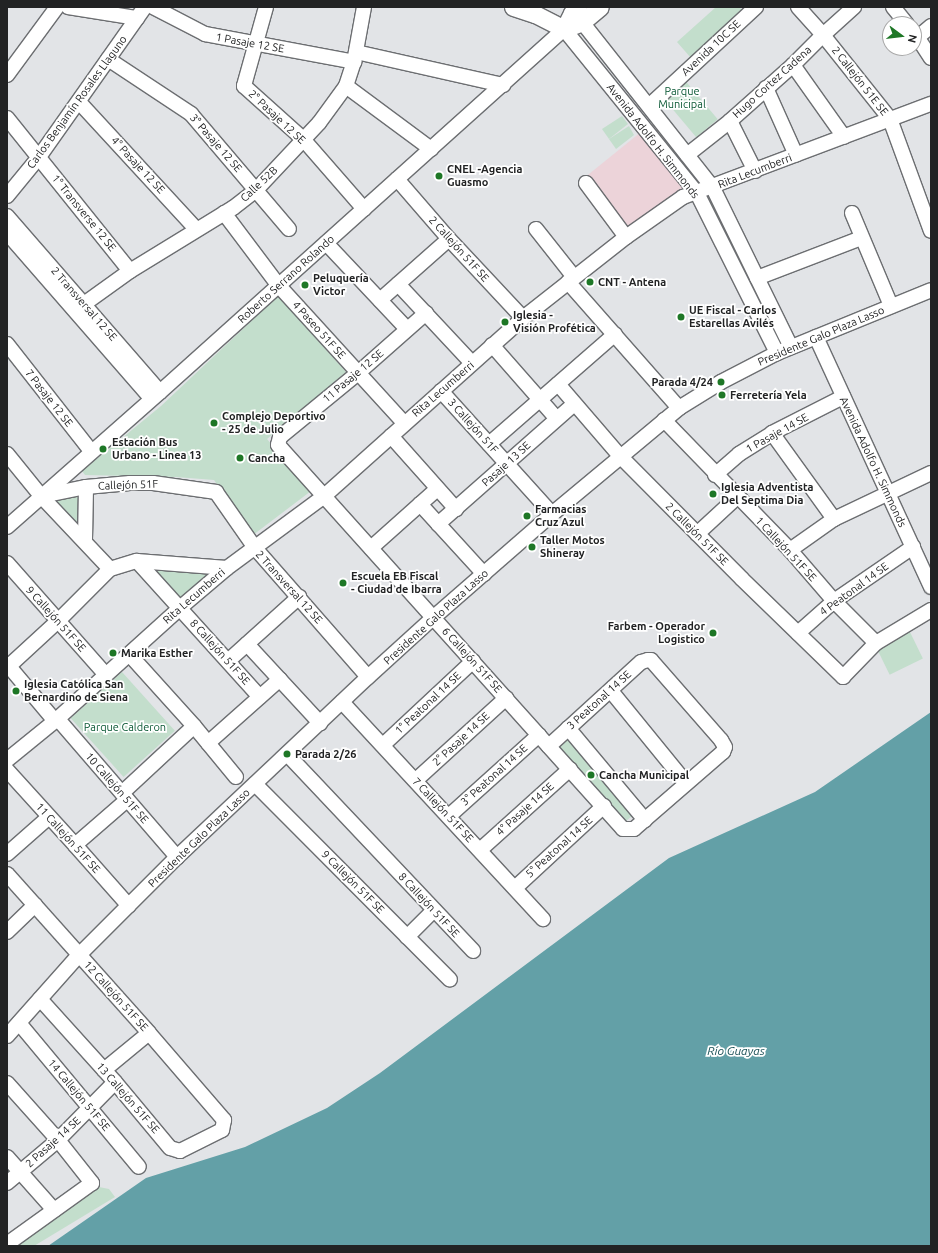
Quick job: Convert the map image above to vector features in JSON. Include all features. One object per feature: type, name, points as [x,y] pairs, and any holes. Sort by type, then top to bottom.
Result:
[{"type":"main road","name":"Avenida Adolfo H. Simmonds","points":[[513,7],[535,14],[564,29]]},
{"type":"main road","name":"Roberto Serrano Rolando","points":[[564,29],[573,12],[600,7]]},
{"type":"street","points":[[7,75],[57,7]]},
{"type":"street","points":[[68,7],[141,13]]},
{"type":"street","name":"1 Pasaje 12 SE","points":[[153,7],[205,34],[256,44],[355,57],[502,85]]},
{"type":"street","name":"2° Pasaje 12 SE","points":[[266,7],[244,86],[302,139],[364,209]]},
{"type":"street","name":"Calle 52B","points":[[84,304],[130,271],[224,213],[256,190],[302,139],[319,123],[346,86],[355,57],[364,7]]},
{"type":"street","name":"2 Callejón 51E SE","points":[[798,7],[823,35],[890,118],[931,231]]},
{"type":"street","name":"Hugo Cortez Cadena","points":[[687,155],[730,121],[793,65],[854,7]]},
{"type":"street","points":[[893,7],[900,16]]},
{"type":"street","name":"Avenida 10C SE","points":[[649,106],[751,9]]},
{"type":"street","name":"Avenida Adolfo H. Simmonds","points":[[573,12],[713,188],[791,347]]},
{"type":"street","name":"Carlos Benjamín Rosales Llaguno","points":[[7,196],[39,157],[141,13]]},
{"type":"street","points":[[922,31],[931,26]]},
{"type":"street","name":"Roberto Serrano Rolando","points":[[7,527],[91,451],[156,396],[564,29]]},
{"type":"street","name":"Avenida Adolfo H. Simmonds","points":[[564,29],[697,193],[777,353]]},
{"type":"street","points":[[922,44],[931,58]]},
{"type":"street","name":"3° Pasaje 12 SE","points":[[108,59],[191,114],[289,229]]},
{"type":"street","points":[[793,65],[844,137]]},
{"type":"street","points":[[346,86],[431,149]]},
{"type":"street","points":[[766,88],[796,155]]},
{"type":"street","name":"4° Pasaje 12 SE","points":[[79,102],[196,229]]},
{"type":"street","name":"Rita Lecumberri","points":[[7,760],[56,719],[180,607],[227,568],[323,497],[523,318],[626,237],[683,198],[713,188],[890,118],[931,104]]},
{"type":"street","name":"1° Transverse 12 SE","points":[[7,118],[130,271]]},
{"type":"street","points":[[730,121],[755,171]]},
{"type":"street","name":"2 Callejón 51F SE","points":[[397,180],[449,239],[523,318]]},
{"type":"street","points":[[586,183],[626,237]]},
{"type":"street","name":"4 Paseo 51F SE","points":[[224,213],[279,286],[404,423]]},
{"type":"street","points":[[852,213],[861,238],[891,306]]},
{"type":"street","name":"2 Transversal 12 SE","points":[[7,216],[84,304],[156,396]]},
{"type":"street","points":[[536,230],[571,279],[615,334],[679,408]]},
{"type":"street","name":"2 Transversal 12 SE","points":[[7,233],[156,396]]},
{"type":"street","points":[[757,278],[861,238]]},
{"type":"street","points":[[380,300],[449,239]]},
{"type":"street","points":[[326,243],[407,329]]},
{"type":"street","points":[[398,284],[472,363]]},
{"type":"street","name":"Presidente Galo Plaza Lasso","points":[[7,1036],[79,955],[177,857],[368,677],[552,514],[664,420],[679,408],[721,382],[777,353],[931,290]]},
{"type":"street","name":"11 Pasaje 12 SE","points":[[280,437],[358,373],[426,313]]},
{"type":"street","points":[[489,444],[615,334]]},
{"type":"street","name":"Avenida Adolfo H. Simmonds","points":[[816,337],[931,587]]},
{"type":"street","name":"7 Pasaje 12 SE","points":[[7,344],[91,451]]},
{"type":"street","points":[[492,345],[557,419]]},
{"type":"street","name":"2 Callejón 51F SE","points":[[558,384],[620,456],[697,534],[843,677],[876,642]]},
{"type":"street","name":"3 Callejón 51F","points":[[441,391],[552,514]]},
{"type":"street","name":"1 Pasaje 14 SE","points":[[715,475],[739,454],[772,433],[843,397]]},
{"type":"street","name":"Pasaje 13 SE","points":[[438,524],[574,404]]},
{"type":"street","name":"1 Callejón 51F SE","points":[[664,420],[715,475],[790,550],[834,601],[876,642]]},
{"type":"street","points":[[772,433],[834,520]]},
{"type":"street","points":[[391,436],[456,509]]},
{"type":"street","name":"6 Callejón 51F SE","points":[[280,437],[278,445],[323,497],[434,617],[623,829],[634,829],[645,820]]},
{"type":"street","points":[[7,454],[41,496],[85,540],[110,569]]},
{"type":"street","points":[[790,550],[834,520],[931,473]]},
{"type":"street","name":"Callejón 51F","points":[[41,496],[86,487],[153,483],[216,492]]},
{"type":"street","points":[[85,540],[86,487]]},
{"type":"street","points":[[371,548],[437,489]]},
{"type":"street","name":"2 Transversal 12 SE","points":[[216,492],[255,548],[368,677]]},
{"type":"street","points":[[697,534],[737,497]]},
{"type":"street","points":[[420,504],[484,574]]},
{"type":"street","name":"4 Peatonal 14 SE","points":[[798,633],[834,601],[913,546]]},
{"type":"street","points":[[8,665],[58,621],[110,569],[137,561],[227,568]]},
{"type":"street","name":"8 Callejón 51F SE","points":[[137,561],[260,697]]},
{"type":"street","name":"9 Callejón 51F SE","points":[[7,563],[106,674]]},
{"type":"street","points":[[228,662],[299,597]]},
{"type":"street","points":[[876,642],[931,610]]},
{"type":"street","points":[[247,644],[320,723]]},
{"type":"street","points":[[129,654],[194,726],[236,776]]},
{"type":"street","name":"3 Peatonal 14 SE","points":[[549,746],[641,662],[651,660],[721,740],[725,747],[723,752],[686,783]]},
{"type":"street","name":"1° Peatonal 14 SE","points":[[383,745],[473,661]]},
{"type":"street","name":"10 Callejón 51F SE","points":[[8,665],[177,857]]},
{"type":"street","points":[[208,743],[280,680]]},
{"type":"street","points":[[568,728],[645,820],[686,783],[611,691]]},
{"type":"street","name":"2° Pasaje 14 SE","points":[[416,780],[506,698]]},
{"type":"street","name":"7 Callejón 51F SE","points":[[342,702],[416,780],[543,919]]},
{"type":"street","points":[[75,844],[194,726]]},
{"type":"street","name":"3° Peatonal 14 SE","points":[[448,816],[539,735]]},
{"type":"street","name":"8 Callejón 51F SE","points":[[287,754],[473,951]]},
{"type":"street","name":"4° Pasaje 14 SE","points":[[480,850],[570,768]]},
{"type":"street","name":"11 Callejón 51F SE","points":[[7,770],[75,844],[128,906]]},
{"type":"street","name":"9 Callejón 51F SE","points":[[255,784],[450,980]]},
{"type":"street","name":"5° Peatonal 14 SE","points":[[514,888],[604,806]]},
{"type":"street","points":[[7,854],[49,817]]},
{"type":"street","name":"12 Callejón 51F SE","points":[[7,874],[149,1033],[224,1120]]},
{"type":"street","points":[[8,930],[35,905]]},
{"type":"street","points":[[407,937],[434,910]]},
{"type":"street","name":"13 Callejón 51F SE","points":[[40,999],[115,1082],[170,1148],[180,1151],[222,1130],[224,1120]]},
{"type":"street","name":"14 Callejón 51F SE","points":[[19,1023],[138,1166]]},
{"type":"street","points":[[104,1070],[149,1033]]},
{"type":"street","name":"2 Pasaje 14 SE","points":[[7,1183],[58,1140],[115,1082]]},
{"type":"street","points":[[7,1083],[58,1140],[92,1183],[54,1210],[10,1237]]},
{"type":"street","points":[[7,1157],[54,1210]]},
{"type":"shaded area","points":[[641,132],[685,186],[631,230],[587,176]]},
{"type":"green space","points":[[716,7],[739,7],[744,12],[691,58],[677,42]]},
{"type":"green space","name":"Parque Municipal","points":[[683,78],[718,119],[696,137],[662,96]]},
{"type":"green space","points":[[622,116],[628,124],[609,139],[602,129]]},
{"type":"green space","points":[[629,126],[634,135],[616,149],[609,139]]},
{"type":"green space","name":"Complejo Deportivo - 25 de Julio","points":[[278,296],[346,372],[267,439],[311,491],[253,535],[214,480],[176,477],[85,475],[82,471],[161,406]]},
{"type":"green space","points":[[79,492],[77,521],[74,522],[52,498]]},
{"type":"green space","points":[[149,565],[215,571],[179,601]]},
{"type":"green space","points":[[908,628],[923,659],[890,675],[875,644]]},
{"type":"green space","name":"Parque Calderon","points":[[122,672],[175,731],[124,777],[71,718]]},
{"type":"green space","points":[[569,733],[636,813],[620,826],[553,746]]},
{"type":"green space","points":[[99,1187],[109,1189],[115,1197],[34,1246],[14,1246]]},
{"type":"water","name":"Río Guayas","points":[[931,712],[931,1246],[48,1246],[146,1178],[245,1147],[327,1108],[380,1073],[669,858],[815,792]]},
{"type":"place","name":"CNEL -Agencia Guasmo","points":[[439,176]]},
{"type":"place","name":"CNT - Antena","points":[[590,282]]},
{"type":"place","name":"Peluquería Victor","points":[[305,285]]},
{"type":"place","name":"UE Fiscal - Carlos Estarellas Avilés","points":[[681,317]]},
{"type":"place","name":"Iglesia - Visión Profética","points":[[505,322]]},
{"type":"place","name":"Parada 4/24","points":[[721,382]]},
{"type":"place","name":"Ferretería Yela","points":[[722,395]]},
{"type":"place","name":"Complejo Deportivo - 25 de Julio","points":[[214,423]]},
{"type":"place","name":"Estación Bus Urbano - Linea 13","points":[[103,449]]},
{"type":"place","name":"Cancha","points":[[240,458]]},
{"type":"place","name":"Iglesia Adventista Del Septima Dia","points":[[713,494]]},
{"type":"place","name":"Farmacias Cruz Azul","points":[[527,516]]},
{"type":"place","name":"Taller Motos Shineray","points":[[532,547]]},
{"type":"place","name":"Escuela EB Fiscal - Ciudad de Ibarra","points":[[343,583]]},
{"type":"place","name":"Farbem - Operador Logistico","points":[[713,633]]},
{"type":"place","name":"Marika Esther","points":[[113,653]]},
{"type":"place","name":"Iglesia Católica San Bernardino de Siena","points":[[16,691]]},
{"type":"place","name":"Parada 2/26","points":[[287,754]]},
{"type":"place","name":"Cancha Municipal","points":[[591,775]]}]
